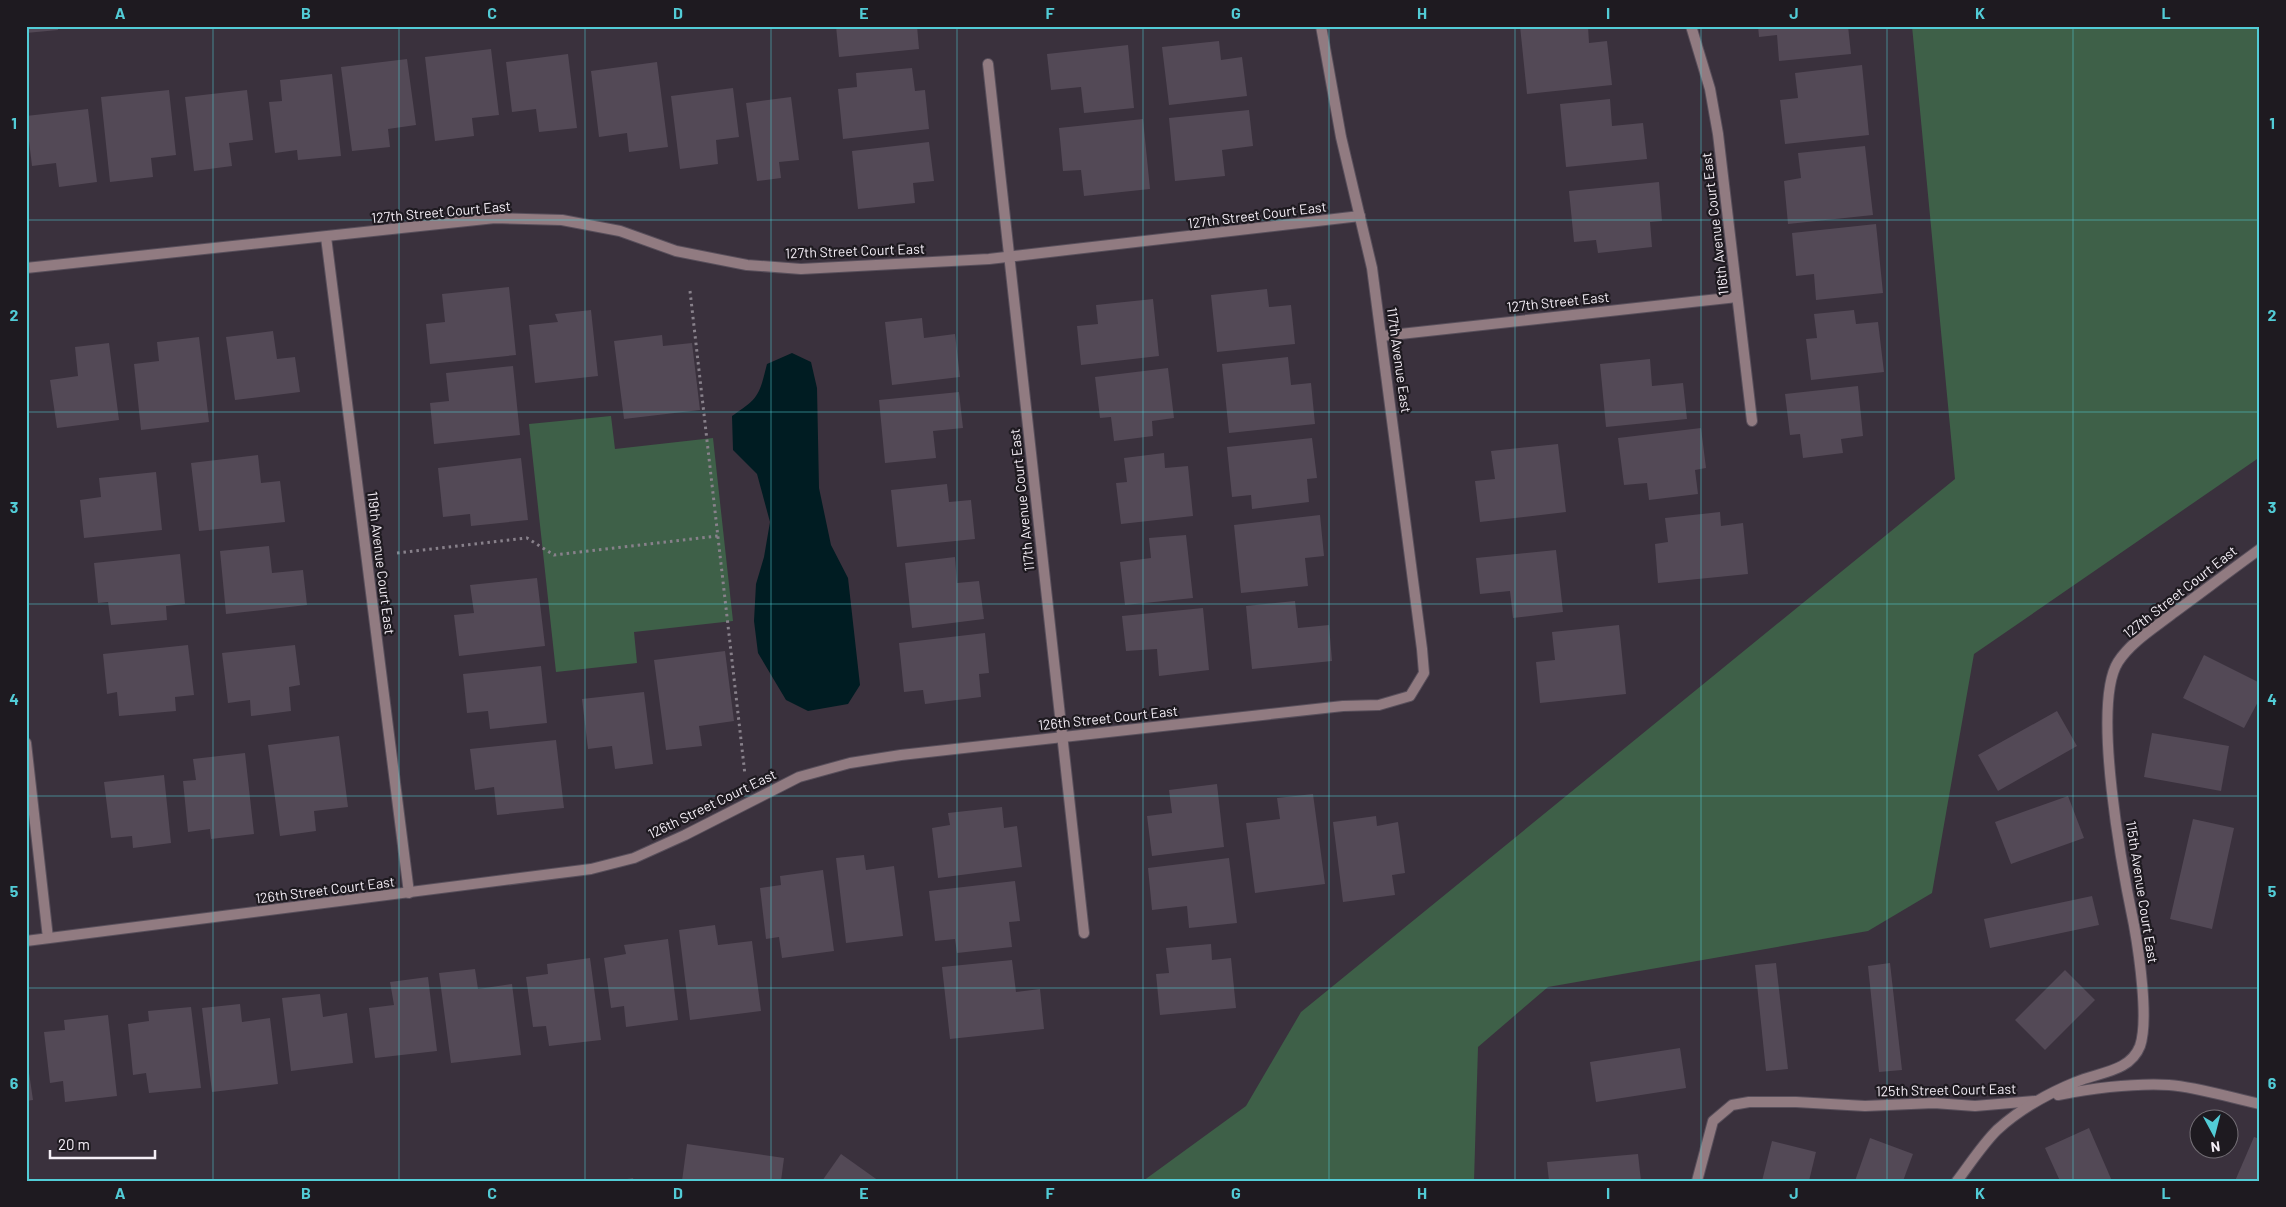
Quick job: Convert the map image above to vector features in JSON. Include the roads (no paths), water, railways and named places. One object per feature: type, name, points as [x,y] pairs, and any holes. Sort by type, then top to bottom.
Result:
[{"type":"street","name":"117th Avenue East","points":[[1321,26],[1341,137],[1372,268],[1382,336],[1424,673],[1410,696]]},
{"type":"street","name":"116th Avenue Court East","points":[[1691,26],[1710,88],[1718,134],[1752,421]]},
{"type":"street","name":"117th Avenue Court East","points":[[988,64],[1084,933]]},
{"type":"street","name":"127th Street Court East","points":[[26,268],[505,218],[562,220],[620,231],[676,252],[747,265],[801,269],[1009,257],[1360,216]]},
{"type":"street","name":"119th Avenue Court East","points":[[326,237],[409,893]]},
{"type":"street","name":"127th Street East","points":[[1382,336],[1737,297]]},
{"type":"street","name":"127th Street Court East","points":[[2108,748],[2109,689],[2117,664],[2124,653],[2260,548]]},
{"type":"street","name":"126th Street Court East","points":[[26,940],[591,869],[634,858],[686,835],[799,776],[850,763],[902,755],[1343,706],[1379,705],[1410,696]]},
{"type":"street","points":[[26,743],[48,938]]},
{"type":"street","name":"115th Avenue Court East","points":[[1957,1181],[1996,1131],[2015,1115],[2076,1082],[2120,1068],[2132,1060],[2140,1045],[2143,1025],[2140,954],[2124,878],[2108,748]]},
{"type":"street","name":"125th Street Court East","points":[[1697,1181],[1713,1121],[1732,1104],[1749,1102],[1865,1106],[1934,1103],[1975,1106],[2039,1101],[2052,1096],[2087,1089],[2131,1085],[2171,1086],[2260,1104]]}]
